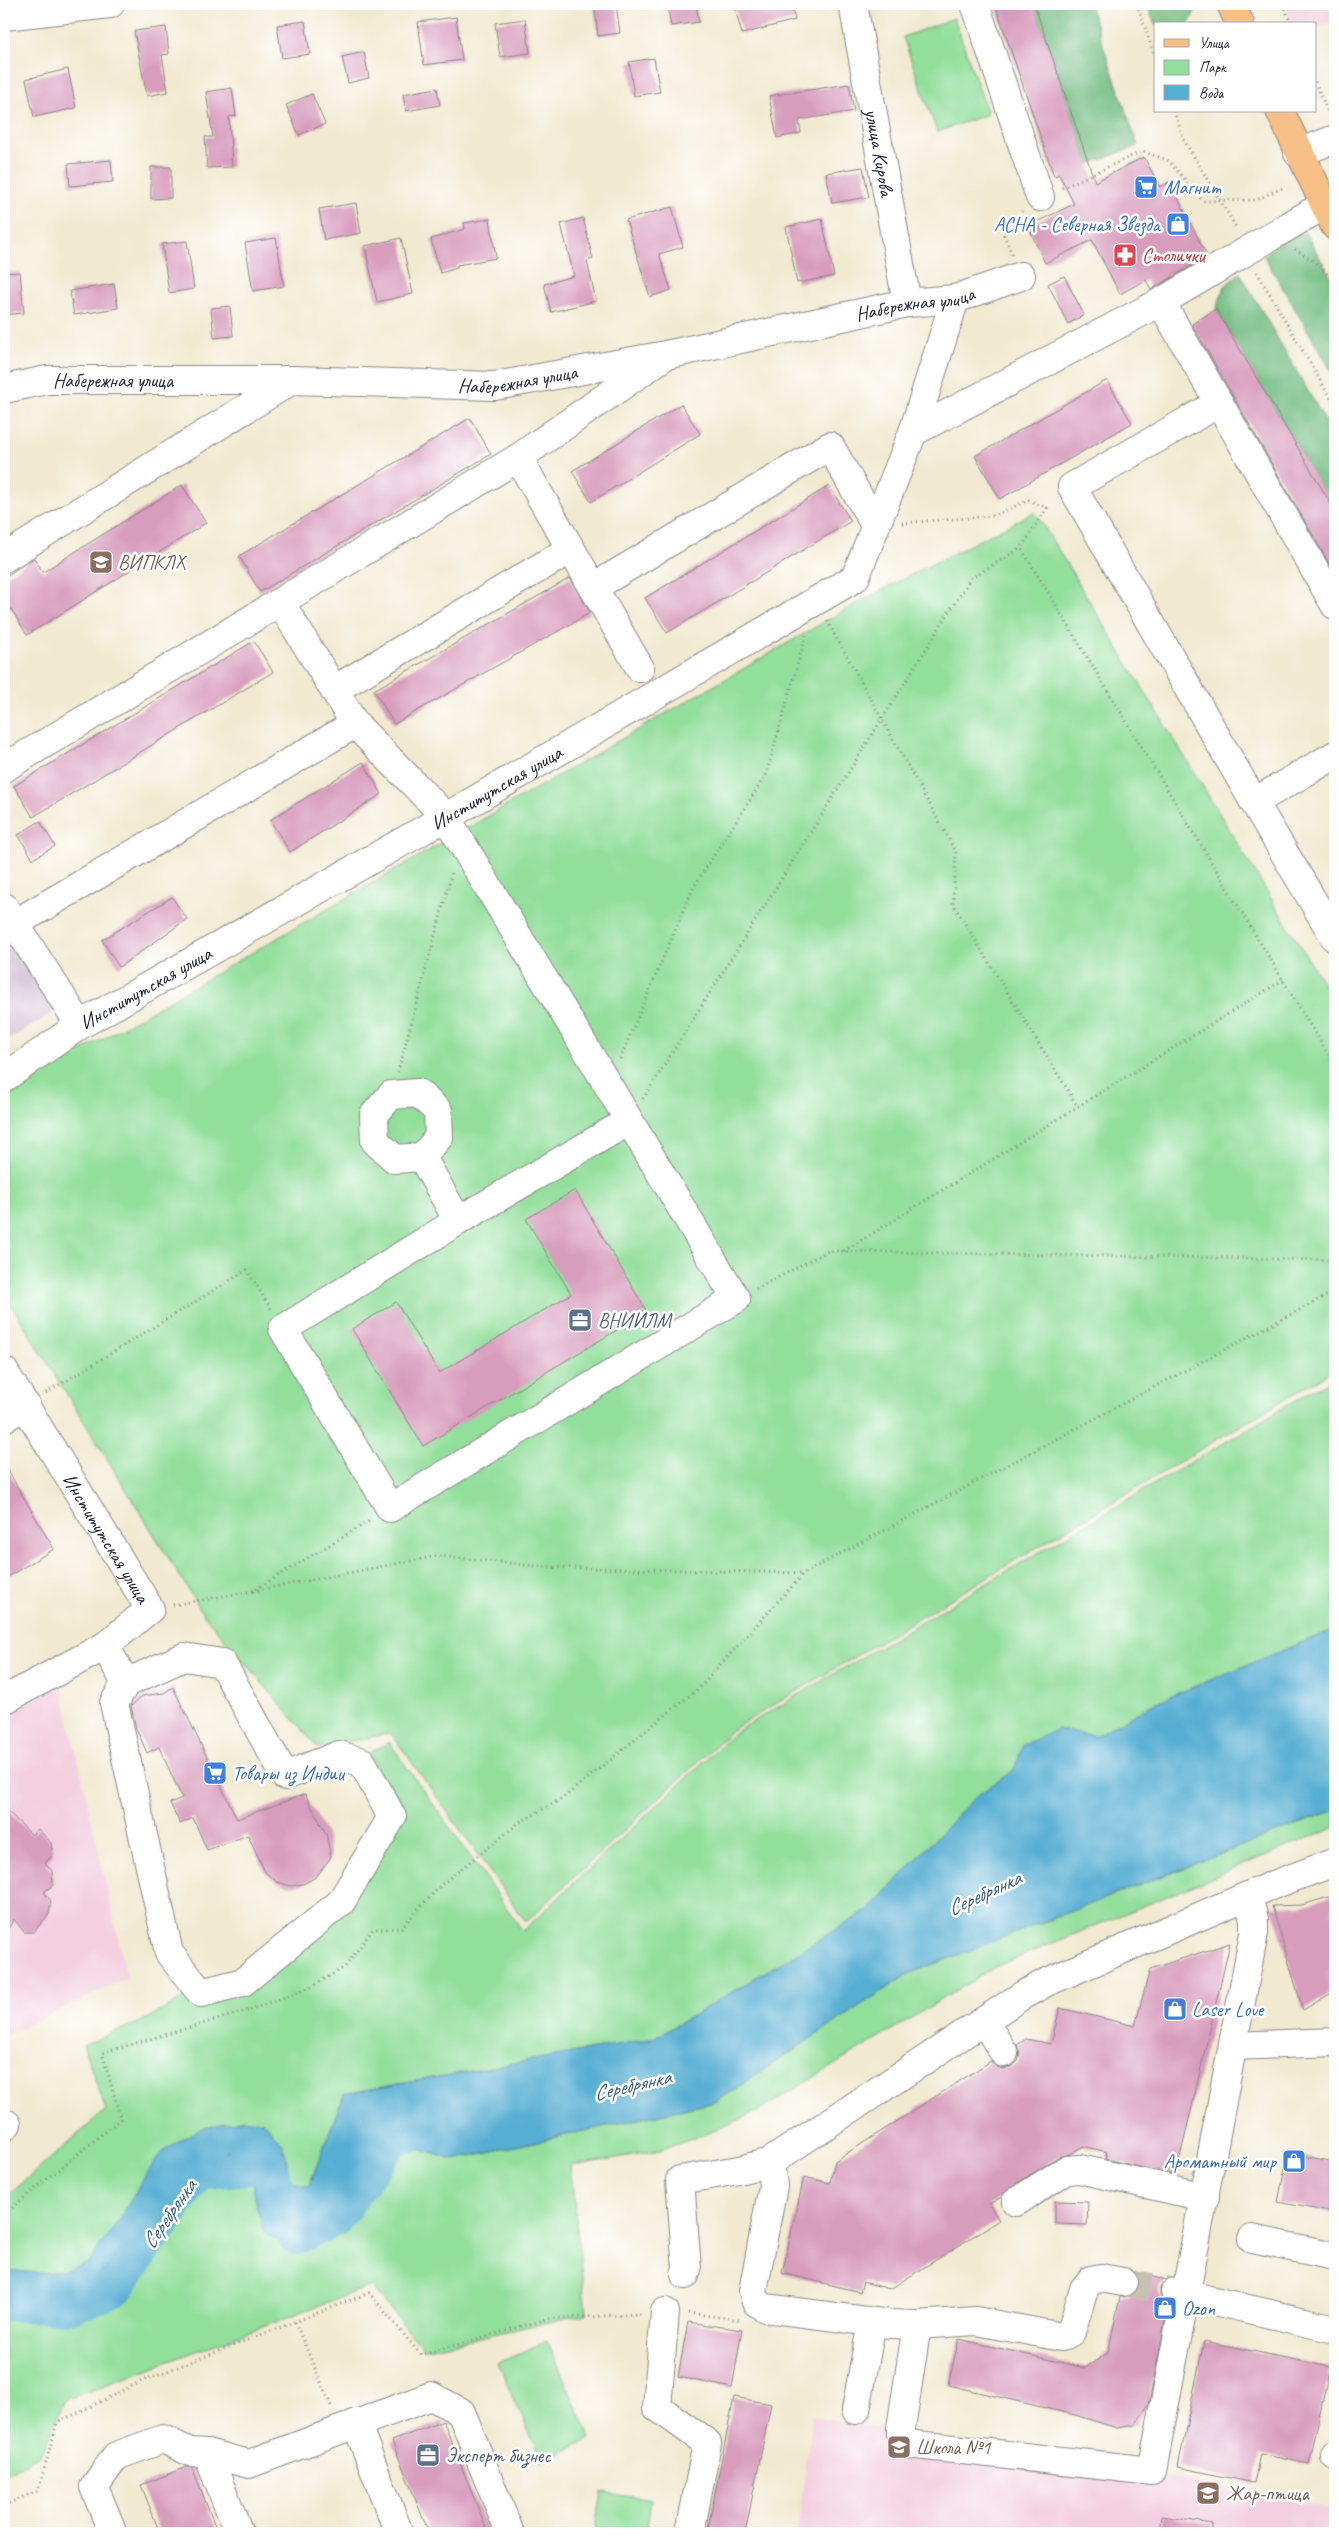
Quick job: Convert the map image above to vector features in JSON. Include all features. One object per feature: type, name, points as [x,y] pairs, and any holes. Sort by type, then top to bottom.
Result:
[{"type":"main road","points":[[1230,4],[1239,22]]},
{"type":"main road","points":[[1280,112],[1298,153],[1330,216]]},
{"type":"street","points":[[4,16],[110,4]]},
{"type":"street","name":"улица Кирова","points":[[853,4],[907,303]]},
{"type":"street","points":[[975,4],[1040,197]]},
{"type":"street","points":[[1298,153],[1333,130]]},
{"type":"street","points":[[913,432],[1330,216]]},
{"type":"street","name":"Набережная улица","points":[[4,389],[47,380],[292,380],[495,386],[666,355],[907,303],[955,299],[1021,276]]},
{"type":"street","name":"Институтская улица","points":[[4,1078],[80,1025],[446,817],[856,578],[875,525],[913,432],[955,299]]},
{"type":"street","points":[[1161,302],[1335,605]]},
{"type":"street","points":[[4,768],[518,458],[666,355]]},
{"type":"street","points":[[4,558],[292,380]]},
{"type":"street","points":[[1219,402],[1072,487],[1335,938]]},
{"type":"street","points":[[594,587],[830,446],[875,525]]},
{"type":"street","points":[[518,458],[640,668]]},
{"type":"street","points":[[334,690],[571,549]]},
{"type":"street","points":[[280,602],[355,724],[446,817],[609,1087],[736,1299],[390,1508],[282,1329],[458,1221],[629,1121]]},
{"type":"street","points":[[80,1025],[9,916],[355,724]]},
{"type":"street","points":[[1254,802],[1335,755]]},
{"type":"street","points":[[418,1093],[438,1111],[439,1137],[422,1157],[396,1158],[376,1141],[374,1115],[392,1095],[418,1093]]},
{"type":"street","points":[[422,1157],[458,1221]]},
{"type":"street","name":"Институтская улица","points":[[4,1371],[15,1412],[150,1609],[105,1646],[4,1700]]},
{"type":"street","points":[[105,1646],[126,1683]]},
{"type":"street","points":[[184,1657],[222,1663],[285,1776],[339,1755],[362,1762],[392,1817],[341,1902],[243,1982],[200,1993],[169,1953],[114,1702],[126,1683],[184,1657]]},
{"type":"street","points":[[684,2275],[686,2269],[680,2180],[740,2170],[770,2162],[984,2021],[1047,1982],[1335,1862]]},
{"type":"street","points":[[917,2325],[900,2428],[901,2435],[908,2444],[1152,2471],[1180,2293],[1205,2197],[1254,1933],[1254,1919],[1248,1897]]},
{"type":"street","points":[[984,2021],[1004,2053]]},
{"type":"street","points":[[1232,2046],[1335,2042]]},
{"type":"street","points":[[770,2162],[774,2186],[753,2291],[756,2302],[765,2308],[872,2322],[917,2325],[976,2321],[1062,2337],[1071,2332],[1084,2289],[1091,2280],[1101,2278],[1124,2282]]},
{"type":"street","points":[[1016,2202],[1066,2170],[1079,2169],[1205,2197]]},
{"type":"street","points":[[1252,2239],[1335,2256]]},
{"type":"street","points":[[1180,2293],[1335,2330]]},
{"type":"street","points":[[665,2312],[657,2407],[707,2443],[690,2533]]},
{"type":"street","points":[[856,2410],[872,2322]]},
{"type":"street","points":[[113,2533],[94,2487],[116,2456],[163,2439],[190,2452],[207,2453],[249,2464],[431,2396],[461,2412],[510,2533]]},
{"type":"street","points":[[348,2426],[400,2533]]},
{"type":"street","points":[[207,2453],[239,2533]]},
{"type":"path","points":[[1137,4],[1154,54]]},
{"type":"path","points":[[1283,4],[1290,22]]},
{"type":"path","points":[[1316,85],[1333,130]]},
{"type":"path","points":[[1174,112],[1184,140],[1238,232]]},
{"type":"path","points":[[1021,276],[1004,235],[1023,211],[1040,197],[1144,151],[1169,161],[1203,201],[1256,200],[1282,188]]},
{"type":"path","points":[[1287,253],[1295,249],[1308,257],[1321,266],[1335,284]]},
{"type":"path","points":[[1264,266],[1256,271],[1335,406]]},
{"type":"path","points":[[629,1121],[970,579],[1021,548],[1047,508],[1029,500],[993,516],[875,525]]},
{"type":"path","points":[[1021,548],[1335,1066]]},
{"type":"path","points":[[816,601],[956,852],[953,904],[1078,1107]]},
{"type":"path","points":[[609,1087],[634,1021],[693,888],[766,775],[816,601]]},
{"type":"path","points":[[392,1095],[460,841]]},
{"type":"path","points":[[844,1252],[1283,980]]},
{"type":"path","points":[[736,1299],[828,1251],[1335,1260]]},
{"type":"path","points":[[15,1412],[247,1270],[282,1329]]},
{"type":"path","points":[[4,2214],[121,2119],[102,2053],[250,2010],[311,1987],[345,1967],[373,1928],[401,1928],[441,1885],[520,1822],[563,1798],[700,1687],[804,1574],[1335,1291]]},
{"type":"path","points":[[253,1591],[390,1508]]},
{"type":"path","points":[[150,1609],[437,1556],[547,1568],[804,1574]]},
{"type":"path","points":[[243,1982],[250,2010]]},
{"type":"path","points":[[4,2505],[38,2491],[57,2424],[144,2380],[369,2293],[421,2355],[547,2319],[665,2312],[744,2320]]},
{"type":"path","points":[[295,2322],[348,2426]]},
{"type":"shaded area","points":[[1284,4],[1335,4],[1335,20],[1316,30],[1316,22],[1291,22]]},
{"type":"shaded area","points":[[6,931],[55,1012],[4,1042],[4,933]]},
{"type":"shaded area","points":[[61,1684],[127,1978],[4,2036],[4,1717]]},
{"type":"shaded area","name":"Школа №1","points":[[812,2416],[1168,2477],[1333,2509],[1329,2533],[797,2533]]},
{"type":"green space","points":[[1034,4],[1089,4],[1138,146],[1089,164]]},
{"type":"green space","points":[[1147,4],[1196,4],[1197,6],[1190,22],[1154,22]]},
{"type":"green space","points":[[954,18],[988,114],[937,132],[903,37]]},
{"type":"green space","points":[[1305,232],[1335,284],[1335,377],[1264,256],[1284,239]]},
{"type":"green space","points":[[1240,273],[1335,438],[1335,511],[1216,309],[1225,286]]},
{"type":"green space","points":[[1035,512],[1335,1003],[1335,1369],[732,1730],[526,1922],[391,1733],[318,1748],[204,1615],[4,1293],[4,1096],[864,599]]},
{"type":"green space","points":[[1335,1377],[1335,1629],[1159,1701],[1095,1736],[1058,1729],[1014,1770],[975,1797],[869,1910],[655,2038],[344,2094],[309,2186],[291,2182],[283,2144],[162,2152],[110,2235],[90,2261],[69,2271],[53,2274],[4,2270],[4,2199],[106,2110],[83,2045],[149,2018],[282,1942],[337,1899],[393,1808],[369,1753],[389,1742],[523,1931],[734,1733]]},
{"type":"green space","points":[[1335,1810],[1335,1827],[995,1967],[757,2112],[711,2132],[660,2150],[584,2164],[570,2164],[586,2314],[424,2349],[371,2286],[65,2400],[41,2454],[4,2475],[4,2289],[50,2295],[91,2282],[105,2272],[172,2180],[204,2161],[227,2150],[250,2162],[257,2209],[316,2233],[370,2149],[392,2140],[452,2160],[715,2102],[908,1974]]},
{"type":"green space","points":[[547,2341],[591,2439],[542,2461],[498,2363]]},
{"type":"green space","points":[[602,2492],[651,2500],[646,2533],[595,2533]]},
{"type":"water","points":[[1335,1629],[1335,1810],[908,1974],[715,2102],[452,2160],[392,2140],[370,2149],[316,2233],[288,2245],[265,2233],[257,2209],[250,2162],[227,2150],[172,2180],[105,2272],[91,2282],[50,2295],[4,2289],[4,2270],[40,2273],[67,2271],[88,2263],[121,2217],[146,2174],[162,2152],[199,2129],[244,2119],[263,2122],[283,2144],[291,2182],[309,2186],[344,2094],[655,2038],[869,1910],[975,1797],[1014,1770],[1023,1745],[1058,1729],[1095,1736],[1159,1701]]},
{"type":"building","points":[[594,4],[616,4],[620,33],[598,36]]},
{"type":"building","points":[[667,4],[696,4],[699,22],[671,26]]},
{"type":"building","points":[[734,4],[791,4],[795,20],[742,34]]},
{"type":"building","points":[[995,4],[1034,4],[1095,182],[1144,157],[1160,187],[1170,182],[1207,256],[1151,290],[1146,280],[1120,294],[1092,240],[1045,263],[1028,226],[1074,204],[1059,174],[1054,176]]},
{"type":"building","points":[[456,17],[462,60],[424,65],[418,22]]},
{"type":"building","points":[[525,19],[530,53],[500,57],[495,23]]},
{"type":"building","points":[[305,21],[310,54],[282,58],[277,25]]},
{"type":"building","points":[[166,27],[169,54],[162,55],[168,92],[147,96],[134,31]]},
{"type":"building","points":[[364,52],[369,78],[348,83],[342,57]]},
{"type":"building","points":[[654,58],[660,92],[634,96],[629,62]]},
{"type":"building","points":[[68,69],[76,108],[34,117],[26,79]]},
{"type":"building","points":[[849,84],[854,111],[799,120],[801,133],[777,138],[769,96]]},
{"type":"building","points":[[232,88],[236,116],[229,117],[232,167],[207,168],[205,137],[213,137],[206,92]]},
{"type":"building","points":[[437,88],[440,105],[406,111],[403,94]]},
{"type":"building","points":[[312,94],[325,124],[299,135],[286,105]]},
{"type":"building","points":[[111,160],[113,182],[70,186],[68,164]]},
{"type":"building","points":[[151,167],[171,167],[171,198],[151,199]]},
{"type":"building","points":[[863,167],[869,197],[832,203],[826,173]]},
{"type":"building","points":[[356,203],[361,233],[324,240],[319,209]]},
{"type":"building","points":[[672,207],[683,247],[659,254],[671,290],[650,297],[626,220]]},
{"type":"building","points":[[583,218],[593,259],[587,261],[596,301],[551,312],[544,284],[574,276],[561,224]]},
{"type":"building","points":[[490,219],[496,258],[457,265],[457,268],[440,273],[431,239],[465,229],[464,223]]},
{"type":"building","points":[[822,219],[834,276],[797,283],[786,227]]},
{"type":"building","points":[[276,238],[284,286],[253,291],[245,243]]},
{"type":"building","points":[[401,238],[413,294],[377,302],[365,246]]},
{"type":"building","points":[[187,241],[194,289],[169,293],[162,244]]},
{"type":"building","points":[[20,272],[24,313],[4,315],[4,273]]},
{"type":"building","points":[[1064,276],[1084,315],[1068,324],[1048,284]]},
{"type":"building","points":[[114,284],[118,308],[74,315],[70,291]]},
{"type":"building","points":[[230,306],[233,336],[214,338],[211,308]]},
{"type":"building","points":[[1216,309],[1335,511],[1335,574],[1192,324]]},
{"type":"building","points":[[1107,380],[1132,423],[1000,499],[975,456]]},
{"type":"building","points":[[681,404],[700,434],[591,502],[572,471]]},
{"type":"building","points":[[470,418],[491,454],[260,592],[239,556]]},
{"type":"building","name":"ВИПКЛХ","points":[[182,485],[206,523],[27,635],[4,597],[4,577],[34,558],[43,572]]},
{"type":"building","points":[[829,486],[851,521],[667,633],[645,598]]},
{"type":"building","points":[[570,578],[590,613],[394,724],[374,690]]},
{"type":"building","points":[[254,641],[273,672],[33,817],[14,786]]},
{"type":"building","points":[[363,762],[382,794],[290,852],[270,820]]},
{"type":"building","points":[[40,821],[55,846],[33,859],[18,835]]},
{"type":"building","points":[[172,897],[187,919],[119,967],[102,940]]},
{"type":"building","name":"ВНИИЛМ","points":[[575,1190],[647,1312],[423,1446],[352,1329],[396,1302],[439,1373],[571,1294],[526,1219]]},
{"type":"building","points":[[4,1464],[54,1549],[4,1579]]},
{"type":"building","points":[[173,1687],[237,1819],[305,1794],[326,1834],[331,1857],[316,1877],[303,1884],[291,1886],[277,1882],[265,1872],[248,1835],[207,1850],[193,1818],[180,1824],[170,1803],[182,1798],[159,1747],[147,1753],[136,1728],[131,1706],[142,1696],[164,1693]]},
{"type":"building","points":[[4,1808],[32,1835],[38,1829],[51,1843],[53,1855],[45,1863],[52,1871],[53,1885],[44,1892],[51,1901],[49,1914],[34,1932],[24,1932],[14,1919],[4,1935]]},
{"type":"building","points":[[1335,1895],[1335,1991],[1303,2010],[1272,1906],[1302,1905]]},
{"type":"building","points":[[1230,1943],[1176,2175],[1105,2159],[1107,2152],[1083,2146],[1070,2154],[1058,2157],[1008,2189],[1002,2197],[989,2204],[999,2220],[890,2289],[863,2282],[860,2292],[782,2273],[804,2177],[830,2183],[835,2161],[991,2061],[996,2067],[1004,2069],[1013,2066],[1018,2061],[1020,2053],[1017,2045],[1026,2039],[1051,2044],[1060,2008],[1135,2026],[1150,1969]]},
{"type":"building","points":[[1288,2153],[1335,2162],[1335,2213],[1278,2202]]},
{"type":"building","points":[[1055,2201],[1088,2202],[1087,2225],[1055,2224]]},
{"type":"building","points":[[1135,2273],[1166,2280],[1160,2288],[1160,2296],[1168,2305],[1149,2404],[1135,2425],[1117,2428],[1075,2415],[948,2385],[959,2339],[1085,2368],[1108,2353],[1120,2297],[1129,2296],[1135,2292],[1138,2285]]},
{"type":"building","points":[[688,2322],[742,2330],[732,2388],[678,2377]]},
{"type":"building","points":[[1204,2341],[1330,2367],[1309,2464],[1260,2454],[1254,2483],[1178,2467]]},
{"type":"building","points":[[734,2397],[771,2404],[745,2533],[707,2533]]},
{"type":"building","points":[[443,2421],[488,2533],[429,2533],[392,2441]]},
{"type":"building","points":[[187,2467],[192,2468],[218,2533],[160,2533],[141,2485]]},
{"type":"building","points":[[1162,2516],[1212,2524],[1212,2533],[1160,2533]]},
{"type":"waterway","name":"Серебрянка","points":[[4,2303],[70,2306],[115,2289],[198,2172],[268,2165],[296,2237],[335,2219],[393,2138],[439,2128]]},
{"type":"tunnel","points":[[1123,2282],[1175,2292]]},
{"type":"place","name":"Магнит","points":[[1146,187]]},
{"type":"place","name":"АСНА - Северная Звезда","points":[[1178,224]]},
{"type":"place","name":"Столички","points":[[1125,255]]},
{"type":"place","name":"ВИПКЛХ","points":[[101,562]]},
{"type":"place","name":"ВНИИЛМ","points":[[580,1320]]},
{"type":"place","name":"Товары из Индии","points":[[215,1773]]},
{"type":"place","name":"Laser Love","points":[[1175,2009]]},
{"type":"place","name":"Ароматный мир","points":[[1294,2161]]},
{"type":"place","name":"Ozon","points":[[1165,2308]]},
{"type":"place","name":"Школа №1","points":[[899,2447]]},
{"type":"place","name":"Эксперт бизнес","points":[[428,2455]]},
{"type":"place","name":"Жар-птица","points":[[1208,2493]]}]
